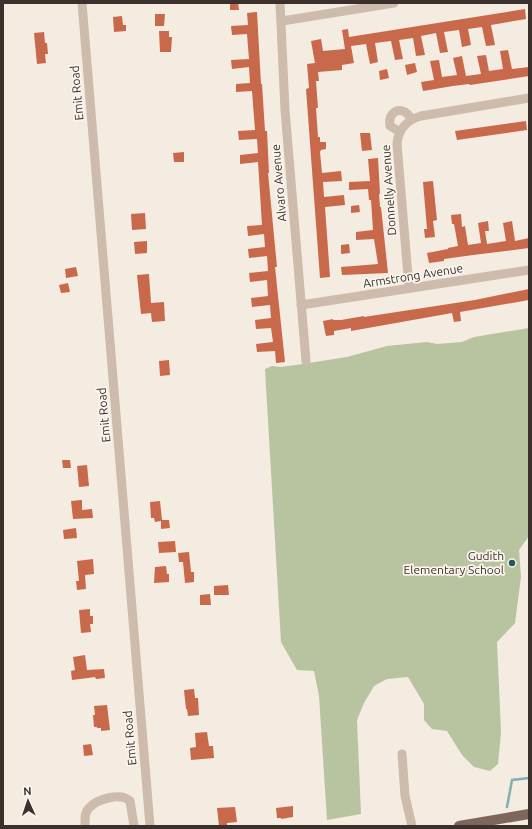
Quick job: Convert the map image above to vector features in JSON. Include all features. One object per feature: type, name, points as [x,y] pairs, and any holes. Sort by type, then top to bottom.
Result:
[{"type":"main road","points":[[460,826],[529,814]]},
{"type":"street","name":"Emit Road","points":[[82,3],[150,826]]},
{"type":"street","name":"Alvaro Avenue","points":[[280,3],[285,110],[306,361]]},
{"type":"street","points":[[282,21],[394,3]]},
{"type":"street","points":[[400,132],[390,126],[389,119],[391,114],[395,112],[401,111],[406,113],[412,119],[421,116],[529,98]]},
{"type":"street","name":"Donnelly Avenue","points":[[409,288],[397,144],[400,132],[404,125],[412,119]]},
{"type":"street","name":"Armstrong Avenue","points":[[301,305],[529,270]]},
{"type":"street","points":[[402,754],[405,796],[412,826]]},
{"type":"street","points":[[85,826],[86,813],[89,808],[101,801],[115,797],[124,798],[130,802],[134,826]]},
{"type":"green space","points":[[529,328],[529,536],[519,550],[521,577],[515,623],[497,642],[501,732],[498,764],[490,771],[474,767],[462,755],[447,731],[432,729],[424,720],[424,704],[408,677],[387,679],[374,686],[364,703],[357,720],[361,814],[327,820],[319,696],[314,671],[297,670],[281,642],[265,369],[272,366],[280,367],[347,357],[387,346],[427,342],[437,344],[462,342],[474,337]]},
{"type":"building","points":[[230,3],[238,3],[239,10],[230,10]]},
{"type":"building","points":[[525,9],[526,19],[491,25],[495,45],[486,46],[482,27],[468,29],[471,45],[462,47],[459,30],[444,32],[448,52],[440,53],[436,33],[421,36],[425,55],[416,56],[413,38],[399,40],[403,59],[395,60],[391,41],[375,43],[378,62],[370,64],[366,44],[351,46],[354,63],[342,65],[342,70],[318,72],[319,81],[316,81],[318,108],[316,108],[318,137],[320,137],[320,142],[326,142],[326,149],[321,150],[320,152],[322,173],[341,171],[342,181],[323,182],[324,197],[344,195],[345,205],[325,207],[330,277],[320,278],[306,89],[309,88],[307,64],[315,63],[311,41],[321,39],[323,51],[345,49],[342,30],[348,29],[349,37]]},
{"type":"building","points":[[257,12],[261,84],[265,131],[267,131],[268,173],[277,267],[275,267],[285,362],[276,363],[275,351],[257,352],[256,344],[273,342],[271,328],[256,329],[255,320],[271,318],[270,305],[252,307],[251,298],[268,296],[267,280],[250,282],[249,273],[268,271],[267,256],[249,258],[248,249],[265,247],[264,234],[248,236],[247,226],[262,225],[258,162],[240,164],[240,155],[258,153],[257,139],[239,140],[238,131],[255,130],[252,91],[236,92],[236,84],[250,83],[249,67],[232,69],[231,60],[249,59],[247,34],[232,35],[231,26],[248,25],[247,13]]},
{"type":"building","points":[[155,14],[165,14],[164,26],[155,26]]},
{"type":"building","points":[[122,16],[123,25],[126,25],[126,31],[114,32],[113,17]]},
{"type":"building","points":[[159,31],[169,31],[169,37],[172,37],[171,52],[160,52]]},
{"type":"building","points":[[44,32],[48,54],[45,54],[46,63],[37,64],[34,33]]},
{"type":"building","points":[[508,50],[512,69],[529,67],[529,76],[423,91],[421,82],[434,80],[430,61],[439,60],[442,77],[457,75],[453,58],[462,56],[466,76],[481,74],[477,56],[486,55],[489,71],[503,69],[500,51]]},
{"type":"building","points":[[415,63],[417,72],[407,75],[405,65]]},
{"type":"building","points":[[387,69],[389,78],[380,80],[379,71]]},
{"type":"building","points":[[526,121],[527,130],[457,140],[455,131]]},
{"type":"building","points":[[360,133],[370,133],[372,150],[362,151]]},
{"type":"building","points":[[184,152],[184,162],[174,162],[173,153]]},
{"type":"building","points":[[378,158],[380,207],[388,273],[342,275],[341,267],[378,264],[374,239],[356,240],[356,232],[373,230],[371,200],[369,200],[368,189],[349,190],[349,182],[370,181],[368,159]]},
{"type":"building","points":[[433,181],[437,220],[433,221],[435,237],[425,238],[424,229],[427,229],[423,182]]},
{"type":"building","points":[[359,205],[360,212],[351,213],[351,206]]},
{"type":"building","points":[[145,213],[146,229],[132,230],[131,214]]},
{"type":"building","points":[[461,214],[462,227],[465,226],[468,245],[481,243],[478,223],[488,221],[489,231],[485,231],[487,244],[506,241],[503,223],[512,221],[515,241],[529,238],[529,248],[444,259],[444,261],[429,263],[427,253],[458,246],[451,215]]},
{"type":"building","points":[[147,241],[147,253],[135,254],[134,242]]},
{"type":"building","points":[[349,244],[350,253],[341,254],[341,245]]},
{"type":"building","points":[[76,267],[78,276],[66,278],[65,269]]},
{"type":"building","points":[[149,274],[151,303],[164,302],[165,321],[152,322],[151,313],[141,314],[137,275]]},
{"type":"building","points":[[68,283],[70,292],[61,293],[59,285]]},
{"type":"building","points":[[529,289],[529,300],[460,312],[461,321],[454,322],[452,313],[351,331],[351,328],[334,331],[334,335],[326,336],[325,332],[323,321],[364,317],[475,300]]},
{"type":"building","points":[[169,360],[170,375],[160,376],[159,361]]},
{"type":"building","points":[[62,460],[70,460],[71,468],[63,468]]},
{"type":"building","points":[[87,465],[89,486],[79,487],[77,466]]},
{"type":"building","points":[[82,500],[82,510],[92,509],[93,518],[73,519],[71,501]]},
{"type":"building","points":[[160,501],[162,520],[169,520],[170,528],[161,529],[161,521],[155,522],[154,518],[151,518],[150,502]]},
{"type":"building","points":[[76,528],[77,538],[64,539],[63,530]]},
{"type":"building","points":[[175,541],[176,552],[159,553],[158,542]]},
{"type":"building","points":[[189,552],[191,572],[194,572],[194,582],[185,583],[183,562],[179,562],[178,553]]},
{"type":"building","points":[[93,559],[94,574],[85,575],[86,589],[77,590],[76,581],[79,581],[77,561]]},
{"type":"building","points":[[166,566],[167,574],[169,574],[169,582],[154,583],[155,567]]},
{"type":"building","points":[[228,585],[229,595],[214,595],[214,586]]},
{"type":"building","points":[[210,594],[211,605],[200,605],[200,595]]},
{"type":"building","points":[[90,609],[90,616],[93,616],[93,624],[90,624],[91,632],[81,633],[79,610]]},
{"type":"building","points":[[85,655],[87,670],[104,669],[105,678],[96,679],[95,677],[72,680],[71,671],[75,670],[73,657]]},
{"type":"building","points":[[194,689],[195,698],[198,698],[199,715],[188,716],[184,690]]},
{"type":"building","points":[[107,705],[110,730],[101,731],[101,728],[94,727],[94,706]]},
{"type":"building","points":[[207,732],[209,746],[213,746],[214,758],[191,760],[190,748],[196,747],[195,733]]},
{"type":"building","points":[[91,744],[93,755],[84,756],[83,745]]},
{"type":"building","points":[[293,806],[293,817],[281,819],[277,818],[276,808]]},
{"type":"building","points":[[235,807],[237,822],[227,823],[227,826],[219,826],[217,808]]},
{"type":"waterway","points":[[507,807],[512,780],[529,778]]},
{"type":"place","name":"Gudith Elementary School","points":[[512,563]]}]
